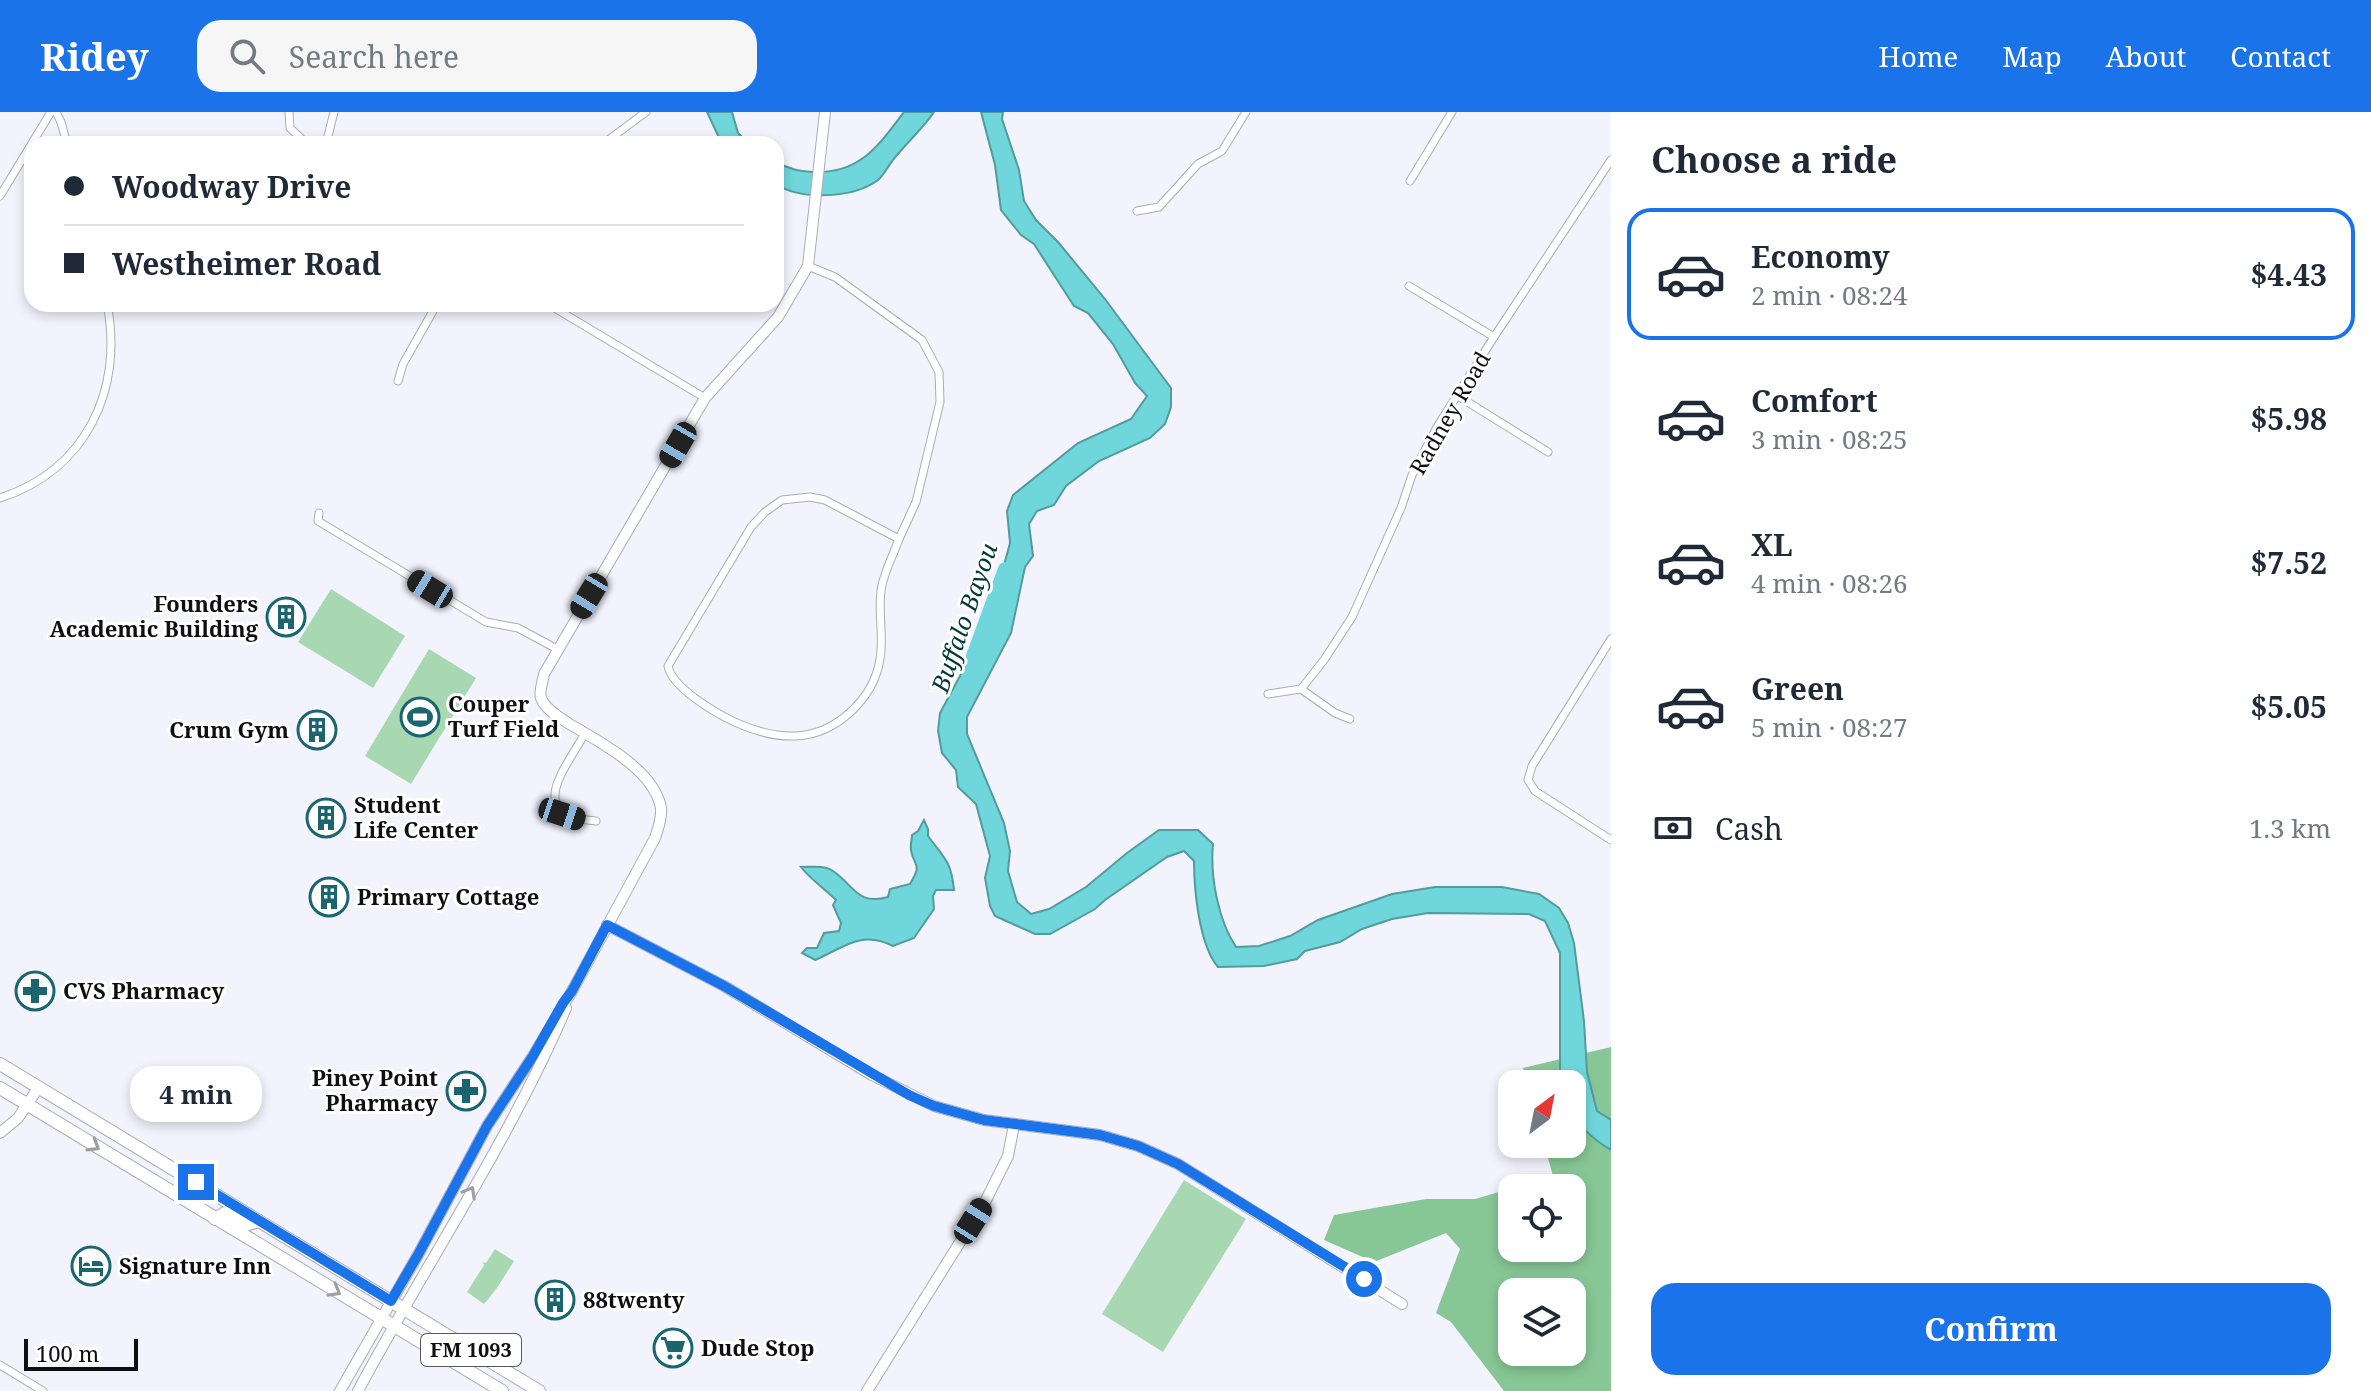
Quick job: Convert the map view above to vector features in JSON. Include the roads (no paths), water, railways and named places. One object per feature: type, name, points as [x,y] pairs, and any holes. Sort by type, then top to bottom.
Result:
[{"type":"main road","name":"FM 1093","points":[[0,1064],[539,1391]]},
{"type":"main road","name":"FM 1093","points":[[0,1088],[502,1391]]},
{"type":"main road","points":[[138,1171],[151,1166],[174,1178],[196,1182]]},
{"type":"main road","points":[[215,1219],[225,1213],[245,1225],[259,1221]]},
{"type":"street","points":[[38,136],[53,112],[61,122],[65,136]]},
{"type":"street","points":[[289,112],[290,128],[298,136]]},
{"type":"street","points":[[328,136],[334,112]]},
{"type":"street","points":[[614,136],[646,112]]},
{"type":"street","points":[[784,307],[808,266],[825,112]]},
{"type":"street","points":[[1137,211],[1159,207],[1198,164],[1222,151],[1246,112]]},
{"type":"street","points":[[1410,181],[1452,112]]},
{"type":"street","points":[[0,196],[24,158]]},
{"type":"street","name":"Radney Road","points":[[1301,689],[1352,617],[1421,456],[1494,337],[1611,160]]},
{"type":"street","points":[[808,266],[835,277],[922,340],[939,372],[940,402],[916,502],[881,589],[881,657],[874,680],[862,702],[838,722],[797,736],[763,733],[734,722],[693,697],[670,675],[669,661],[751,527],[782,500],[810,497],[825,500],[899,539]]},
{"type":"street","points":[[1409,286],[1494,337]]},
{"type":"street","points":[[0,498],[48,477],[77,447],[101,407],[112,363],[113,332],[109,312]]},
{"type":"street","points":[[398,381],[403,364],[432,312]]},
{"type":"street","points":[[561,312],[705,398]]},
{"type":"street","points":[[358,1391],[546,1057],[572,991],[655,838],[660,823],[661,811],[654,791],[640,771],[553,713],[542,700],[544,674],[705,398],[781,312]]},
{"type":"street","points":[[1458,396],[1548,452]]},
{"type":"street","points":[[319,513],[318,521],[486,622],[518,628],[557,649]]},
{"type":"street","points":[[1611,639],[1532,766],[1528,780],[1535,791],[1611,840]]},
{"type":"street","points":[[1268,694],[1301,689],[1335,713],[1350,719]]},
{"type":"street","points":[[585,733],[555,788],[554,803],[562,814],[596,821]]},
{"type":"street","points":[[607,925],[724,986],[909,1095],[957,1113],[1014,1125],[1100,1135],[1158,1154],[1402,1304]]},
{"type":"street","points":[[340,1391],[487,1126],[572,991]]},
{"type":"street","points":[[0,1133],[18,1118],[39,1087]]},
{"type":"street","points":[[867,1391],[985,1202],[1008,1156],[1014,1125]]},
{"type":"street","points":[[0,1365],[43,1391]]},
{"type":"water","points":[[707,112],[732,112],[741,136],[718,136]]},
{"type":"water","points":[[904,112],[934,112],[880,178],[868,186],[827,195],[799,193],[784,188],[784,165],[813,172],[843,168],[866,156]]},
{"type":"water","points":[[981,112],[1003,112],[1002,119],[1019,170],[1024,201],[1036,220],[1105,299],[1171,388],[1171,407],[1165,424],[1150,438],[1099,461],[1066,486],[1054,505],[1037,511],[1029,524],[1033,556],[1025,567],[1011,633],[967,717],[967,734],[1004,823],[1010,851],[1008,871],[1017,902],[1031,914],[1049,909],[1086,887],[1159,830],[1198,830],[1213,844],[1217,897],[1224,924],[1236,947],[1259,946],[1290,936],[1318,920],[1392,894],[1435,887],[1502,887],[1539,894],[1559,908],[1574,943],[1587,1072],[1597,1111],[1611,1120],[1611,1150],[1586,1130],[1586,1070],[1560,1070],[1560,953],[1545,921],[1529,914],[1428,913],[1392,919],[1362,929],[1340,942],[1305,951],[1297,959],[1264,966],[1218,967],[1202,931],[1194,861],[1184,851],[1167,857],[1095,909],[1050,934],[1035,934],[995,916],[985,878],[990,856],[976,804],[958,787],[956,770],[942,753],[938,731],[940,713],[988,624],[1010,543],[1007,511],[1013,495],[1078,443],[1131,419],[1147,396],[1135,383],[1113,344],[1088,313],[1074,306],[1034,244],[1021,235],[1001,210],[995,165]]},
{"type":"water","points":[[924,820],[928,836],[949,866],[954,890],[936,890],[934,909],[914,938],[893,946],[872,940],[853,942],[815,960],[802,953],[807,948],[817,948],[824,933],[839,931],[841,923],[833,905],[836,900],[801,867],[830,869],[857,893],[869,899],[888,897],[890,889],[910,884],[914,877],[917,868],[911,850],[912,835]]},
{"type":"waterway","name":"Buffalo Bayou","points":[[972,659],[1005,569]]},
{"type":"place","name":"Founders Academic Building","points":[[286,617]]},
{"type":"place","name":"Couper Turf Field","points":[[420,717]]},
{"type":"place","name":"Crum Gym","points":[[317,730]]},
{"type":"place","name":"Student Life Center","points":[[326,818]]},
{"type":"place","name":"Primary Cottage","points":[[329,897]]},
{"type":"place","name":"CVS Pharmacy","points":[[35,991]]},
{"type":"place","name":"Piney Point Pharmacy","points":[[466,1091]]},
{"type":"place","name":"Signature Inn","points":[[91,1266]]},
{"type":"place","name":"88twenty","points":[[555,1300]]},
{"type":"place","name":"Dude Stop","points":[[673,1348]]}]
